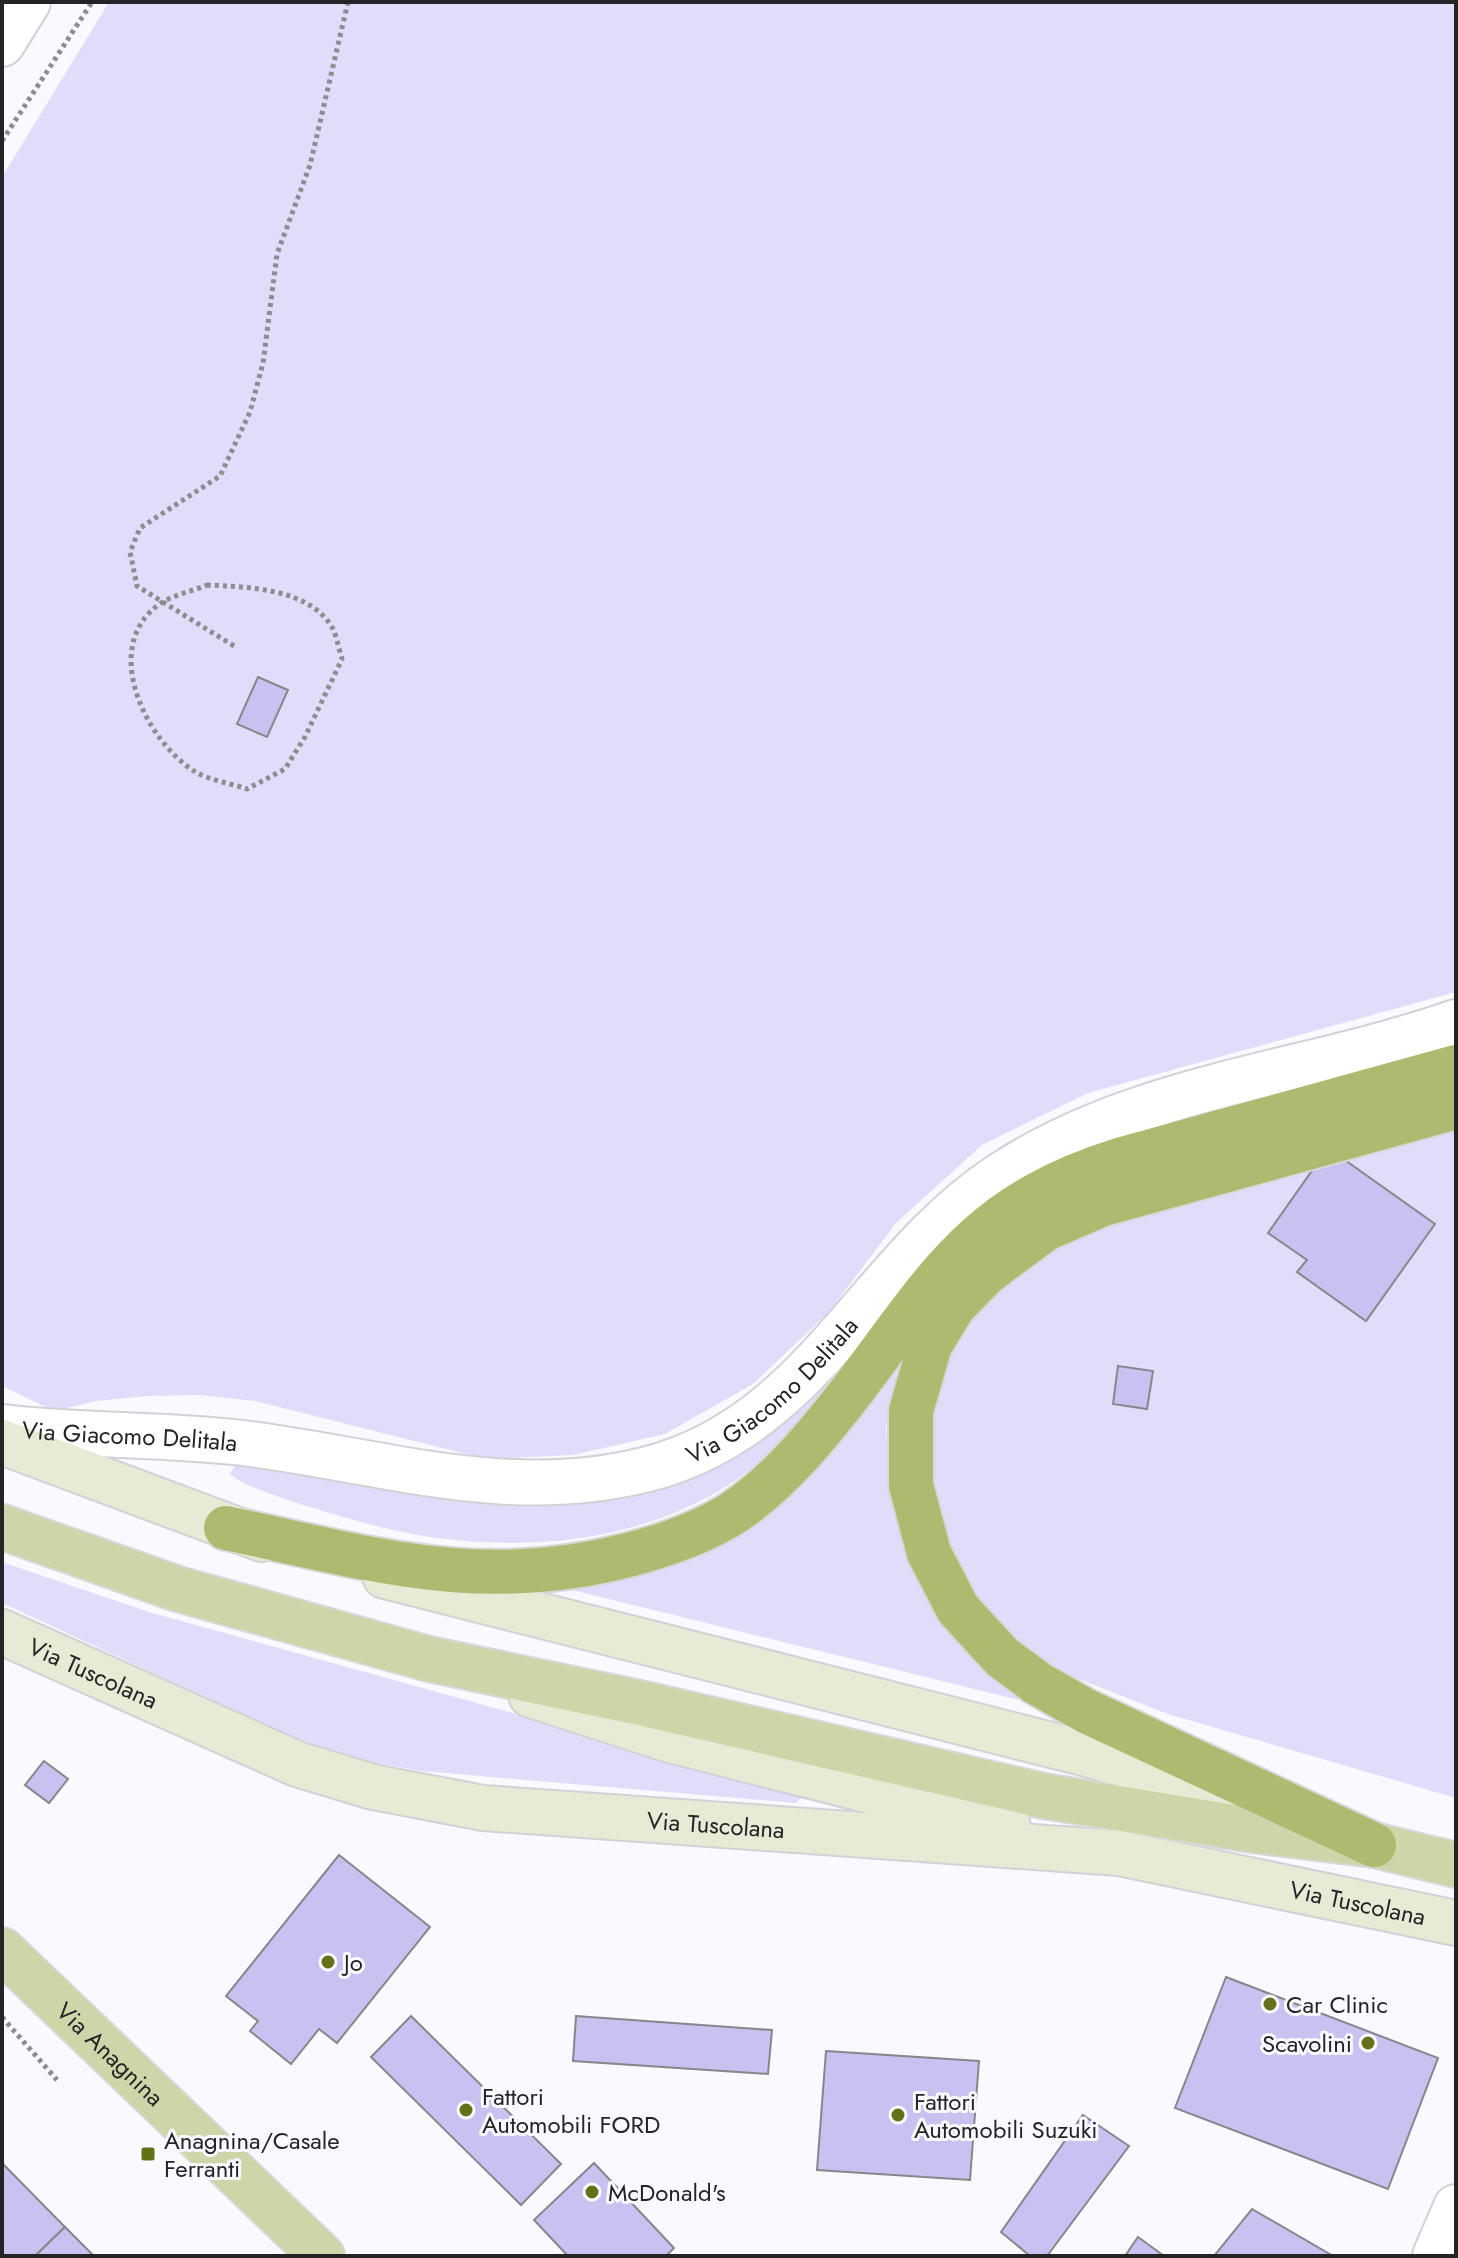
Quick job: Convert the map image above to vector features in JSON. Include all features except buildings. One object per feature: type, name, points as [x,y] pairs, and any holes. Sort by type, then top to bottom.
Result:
[{"type":"highway","points":[[226,1528],[399,1565],[493,1575],[586,1565],[685,1536],[730,1514],[775,1477],[854,1389],[939,1274],[985,1230],[1029,1197],[1066,1178],[1119,1160],[1456,1067]]},
{"type":"highway","points":[[1374,1845],[1086,1711],[1037,1683],[1002,1657],[958,1609],[929,1553],[911,1485],[911,1411],[925,1356],[953,1307],[986,1273],[1045,1229],[1103,1204],[1456,1107]]},
{"type":"main road","points":[[2,1442],[226,1528],[347,1566],[1183,1779],[1374,1845],[1456,1865]]},
{"type":"main road","points":[[2,1527],[213,1600],[429,1659],[670,1740],[1119,1853]]},
{"type":"main road","name":"Via Tuscolana","points":[[2,1632],[297,1764],[373,1787],[450,1803],[870,1838],[1119,1853],[1456,1923]]},
{"type":"main road","points":[[429,1659],[1123,1811],[1374,1845]]},
{"type":"main road","name":"Via Anagnina","points":[[2,1950],[318,2255]]},
{"type":"street","points":[[2,44],[28,2]]},
{"type":"street","name":"Via Giacomo Delitala","points":[[2,1427],[219,1441],[507,1484],[582,1482],[652,1468],[727,1436],[772,1405],[830,1349],[940,1223],[998,1176],[1053,1144],[1108,1118],[1155,1103],[1456,1022]]},
{"type":"street","points":[[1435,2256],[1456,2207]]},
{"type":"path","points":[[2,141],[92,2]]},
{"type":"path","points":[[234,646],[137,586],[130,552],[140,528],[220,476],[250,412],[263,363],[277,254],[310,165],[348,2]]},
{"type":"path","points":[[207,585],[248,587],[304,600],[332,627],[342,659],[305,737],[285,769],[247,789],[194,771],[152,732],[136,695],[131,663],[138,629],[160,603],[207,585]]},
{"type":"path","points":[[2,2017],[57,2080]]},
{"type":"shaded area","points":[[109,2],[1456,2],[1456,992],[1088,1093],[982,1145],[896,1223],[829,1312],[753,1384],[665,1434],[573,1455],[486,1459],[255,1401],[200,1395],[148,1396],[96,1401],[54,1411],[2,1386],[2,177]]},
{"type":"shaded area","points":[[1456,1112],[1456,1798],[1168,1714],[1066,1674],[1010,1637],[968,1590],[947,1543],[932,1482],[928,1427],[957,1328],[1024,1254],[1374,1133]]},
{"type":"shaded area","points":[[913,1265],[832,1381],[778,1445],[736,1480],[690,1506],[639,1525],[587,1537],[532,1542],[478,1542],[424,1536],[296,1503],[254,1488],[230,1474],[236,1464],[660,1476]]},
{"type":"shaded area","points":[[900,1354],[886,1429],[891,1498],[906,1555],[922,1586],[1023,1692],[1019,1700],[564,1588],[644,1563]]},
{"type":"shaded area","points":[[2,1562],[149,1612],[794,1791],[801,1798],[796,1803],[421,1771],[333,1752],[268,1726],[2,1603]]},
{"type":"place","name":"Jo","points":[[328,1962]]},
{"type":"place","name":"Car Clinic","points":[[1270,2004]]},
{"type":"place","name":"Scavolini","points":[[1368,2043]]},
{"type":"place","name":"Fattori Automobili FORD","points":[[466,2110]]},
{"type":"place","name":"Fattori Automobili Suzuki","points":[[898,2115]]},
{"type":"place","name":"Anagnina/Casale Ferranti","points":[[148,2154]]},
{"type":"place","name":"McDonald's","points":[[592,2192]]}]
